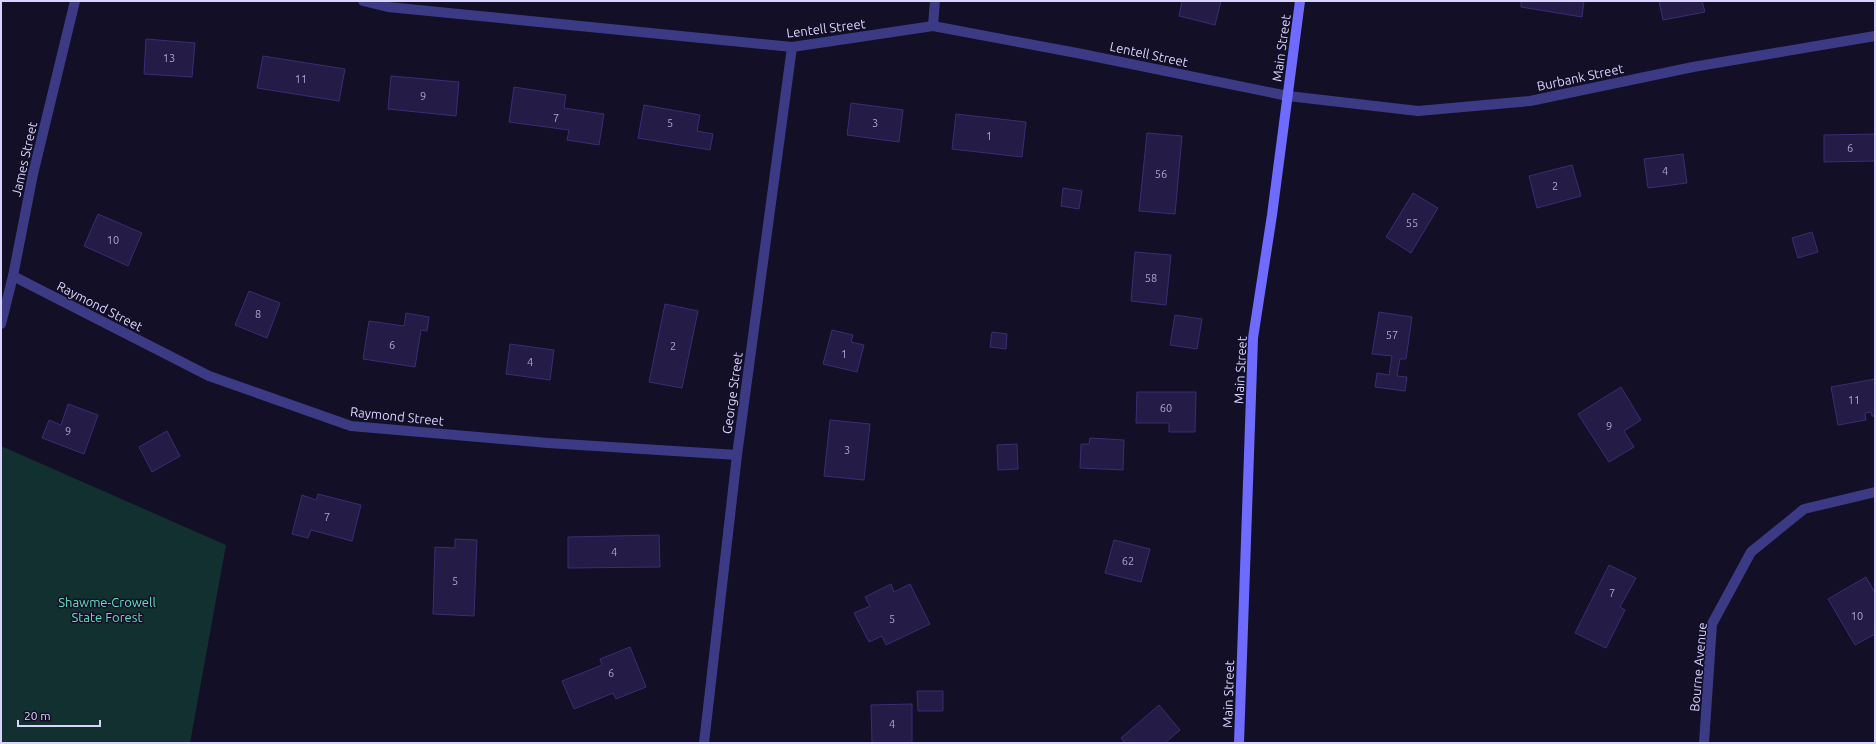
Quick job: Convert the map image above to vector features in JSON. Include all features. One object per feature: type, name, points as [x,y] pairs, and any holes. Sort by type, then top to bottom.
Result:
[{"type":"main road","name":"Main Street","points":[[1239,743],[1253,338],[1272,215],[1300,1]]},
{"type":"street","name":"James Street","points":[[1,324],[13,276],[33,174],[75,1]]},
{"type":"street","name":"Lentell Street","points":[[363,1],[388,7],[792,47],[933,26],[1082,54],[1288,96]]},
{"type":"street","points":[[933,26],[935,1]]},
{"type":"street","name":"Burbank Street","points":[[1288,96],[1418,112],[1530,101],[1693,67],[1875,36]]},
{"type":"street","name":"George Street","points":[[704,743],[737,455],[792,47]]},
{"type":"street","name":"Raymond Street","points":[[13,276],[209,376],[350,426],[548,443],[737,455]]},
{"type":"street","name":"Bourne Avenue","points":[[1704,743],[1712,624],[1751,552],[1804,509],[1875,492]]},
{"type":"green space","name":"Shawme-Crowell State Forest","points":[[1,446],[226,545],[190,743],[1,743]]},
{"type":"building","points":[[1182,1],[1221,1],[1215,25],[1179,16]]},
{"type":"building","points":[[1521,1],[1584,1],[1582,17],[1521,7]]},
{"type":"building","points":[[1659,1],[1702,1],[1705,12],[1663,20]]},
{"type":"building","points":[[146,39],[195,43],[192,77],[144,74]]},
{"type":"building","points":[[263,56],[345,69],[339,101],[257,88]]},
{"type":"building","points":[[391,76],[459,82],[456,116],[388,109]]},
{"type":"building","points":[[514,87],[566,95],[564,108],[604,114],[599,145],[567,140],[569,130],[509,122]]},
{"type":"building","points":[[851,103],[903,110],[899,142],[847,135]]},
{"type":"building","points":[[644,105],[700,115],[697,131],[713,134],[710,150],[638,138]]},
{"type":"building","points":[[956,114],[1026,122],[1022,157],[952,149]]},
{"type":"building","points":[[1147,133],[1182,136],[1175,214],[1139,211]]},
{"type":"building","points":[[1875,134],[1875,161],[1824,162],[1824,135]]},
{"type":"building","points":[[1683,154],[1687,183],[1648,188],[1644,159]]},
{"type":"building","points":[[1572,165],[1581,196],[1537,208],[1529,176]]},
{"type":"building","points":[[1063,188],[1082,191],[1079,209],[1061,206]]},
{"type":"building","points":[[1413,193],[1438,208],[1411,253],[1386,237]]},
{"type":"building","points":[[98,214],[142,233],[128,266],[84,246]]},
{"type":"building","points":[[1812,232],[1818,252],[1798,258],[1792,238]]},
{"type":"building","points":[[1135,252],[1171,255],[1166,305],[1131,301]]},
{"type":"building","points":[[249,291],[280,303],[267,338],[235,325]]},
{"type":"building","points":[[665,304],[698,311],[682,388],[649,382]]},
{"type":"building","points":[[1379,312],[1412,317],[1406,359],[1400,359],[1397,376],[1407,377],[1405,391],[1375,387],[1377,373],[1389,375],[1392,356],[1372,354]]},
{"type":"building","points":[[406,313],[429,317],[427,331],[421,330],[415,367],[363,359],[369,321],[404,326]]},
{"type":"building","points":[[1175,315],[1202,319],[1197,349],[1170,345]]},
{"type":"building","points":[[832,330],[853,335],[851,342],[864,345],[857,372],[823,364]]},
{"type":"building","points":[[992,332],[1007,334],[1006,349],[990,347]]},
{"type":"building","points":[[510,344],[554,350],[550,380],[506,374]]},
{"type":"building","points":[[1875,379],[1875,416],[1872,416],[1871,412],[1865,413],[1866,420],[1838,425],[1831,387]]},
{"type":"building","points":[[1621,387],[1641,420],[1624,431],[1634,447],[1609,462],[1578,414]]},
{"type":"building","points":[[1137,392],[1196,392],[1195,432],[1169,432],[1169,423],[1136,423]]},
{"type":"building","points":[[68,404],[98,415],[84,454],[42,438],[49,420],[61,425]]},
{"type":"building","points":[[830,420],[870,424],[864,480],[824,476]]},
{"type":"building","points":[[167,431],[180,456],[152,472],[139,447]]},
{"type":"building","points":[[1090,438],[1124,440],[1123,470],[1080,468],[1081,444],[1089,444]]},
{"type":"building","points":[[1017,444],[1018,469],[998,470],[997,445]]},
{"type":"building","points":[[318,494],[361,505],[352,541],[311,530],[308,538],[292,534],[302,495],[316,500]]},
{"type":"building","points":[[659,535],[660,567],[568,568],[568,537]]},
{"type":"building","points":[[455,539],[477,540],[474,616],[433,614],[435,547],[455,548]]},
{"type":"building","points":[[1114,540],[1150,549],[1141,582],[1105,573]]},
{"type":"building","points":[[1609,565],[1636,578],[1620,607],[1625,610],[1606,648],[1575,633]]},
{"type":"building","points":[[1866,577],[1875,593],[1875,634],[1855,645],[1828,599]]},
{"type":"building","points":[[891,584],[894,592],[910,584],[930,624],[886,645],[882,636],[869,642],[854,613],[870,606],[865,597]]},
{"type":"building","points":[[630,647],[646,687],[616,699],[613,693],[574,709],[562,681],[602,665],[600,659]]},
{"type":"building","points":[[917,691],[943,691],[943,711],[918,711]]},
{"type":"building","points":[[912,704],[912,743],[872,743],[871,705]]},
{"type":"building","points":[[1159,705],[1180,730],[1165,743],[1125,743],[1121,738]]}]
